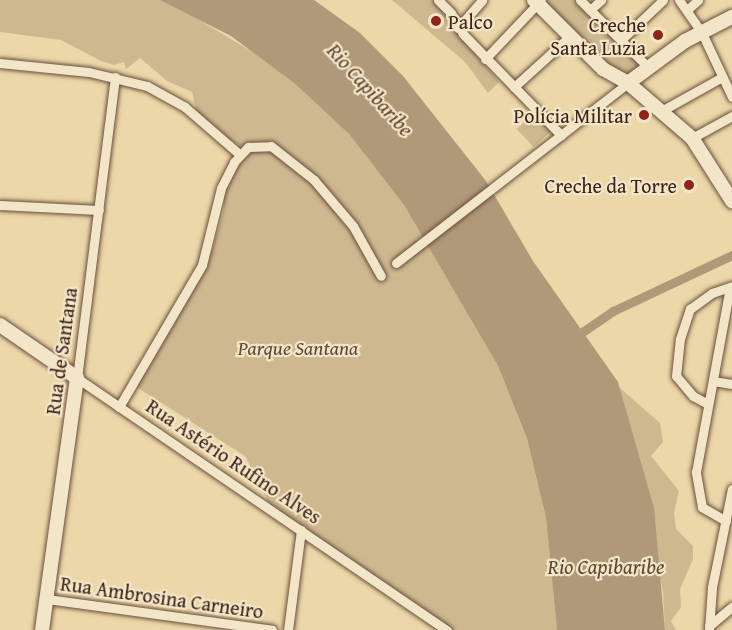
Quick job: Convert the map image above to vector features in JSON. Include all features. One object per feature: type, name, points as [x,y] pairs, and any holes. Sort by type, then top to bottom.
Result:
[{"type":"street","points":[[438,0],[450,13],[458,28],[485,59],[561,135]]},
{"type":"street","points":[[458,28],[483,0]]},
{"type":"street","points":[[580,0],[649,68]]},
{"type":"street","points":[[590,10],[601,0]]},
{"type":"street","points":[[621,40],[663,0]]},
{"type":"street","points":[[679,0],[701,31],[732,98]]},
{"type":"street","points":[[687,10],[698,0]]},
{"type":"street","points":[[485,59],[538,1],[607,73],[628,83],[663,110],[692,138],[730,193]]},
{"type":"street","points":[[396,263],[628,83],[701,31],[732,17]]},
{"type":"street","points":[[514,87],[570,36]]},
{"type":"street","points":[[0,63],[115,77],[147,86],[185,107],[239,154]]},
{"type":"street","points":[[663,110],[722,76]]},
{"type":"street","name":"Rua de Santana","points":[[42,630],[115,77]]},
{"type":"street","points":[[692,138],[732,116]]},
{"type":"street","points":[[119,407],[202,265],[221,188],[239,154],[248,147],[261,144],[287,158],[342,210],[372,256],[381,276]]},
{"type":"street","points":[[0,205],[99,210]]},
{"type":"street","points":[[727,527],[708,514],[698,498],[696,472],[731,286]]},
{"type":"street","points":[[708,404],[693,396],[676,376],[680,339],[690,309],[712,293],[731,286]]},
{"type":"street","name":"Rua Astério Rufino Alves","points":[[0,325],[447,630]]},
{"type":"street","points":[[713,381],[732,384]]},
{"type":"street","points":[[709,628],[732,489]]},
{"type":"street","points":[[288,630],[301,530]]},
{"type":"street","name":"Rua Ambrosina Carneiro","points":[[47,599],[272,630]]},
{"type":"street","points":[[709,628],[732,608]]},
{"type":"green space","name":"Parque Santana","points":[[0,0],[160,0],[178,7],[254,53],[294,83],[349,134],[404,205],[498,366],[527,440],[546,518],[557,630],[441,630],[272,509],[245,456],[135,386],[212,251],[224,210],[224,184],[244,147],[200,125],[192,92],[167,81],[140,58],[126,69],[124,62],[114,65],[101,61],[61,40],[0,32]]},
{"type":"green space","points":[[392,0],[435,0],[449,13],[454,29],[499,82],[488,93],[465,62]]},
{"type":"green space","points":[[541,0],[579,0],[642,66],[633,75],[620,77]]},
{"type":"green space","points":[[535,112],[552,130],[534,147],[517,129]]},
{"type":"green space","points":[[620,388],[660,423],[663,442],[651,456],[679,491],[674,513],[676,529],[693,546],[693,559],[680,589],[681,607],[671,621],[676,630],[665,630],[663,592]]},
{"type":"water","name":"Rio Capibaribe","points":[[160,0],[314,0],[360,33],[403,76],[486,181],[533,261],[618,382],[654,508],[665,630],[557,630],[546,518],[527,439],[498,366],[404,205],[349,134],[294,83],[231,36]]},
{"type":"waterway","points":[[575,337],[613,311],[732,255]]},
{"type":"place","name":"Palco","points":[[436,21]]},
{"type":"place","name":"Creche Santa Luzia","points":[[658,35]]},
{"type":"place","name":"Polícia Militar","points":[[644,115]]},
{"type":"place","name":"Creche da Torre","points":[[689,185]]}]
